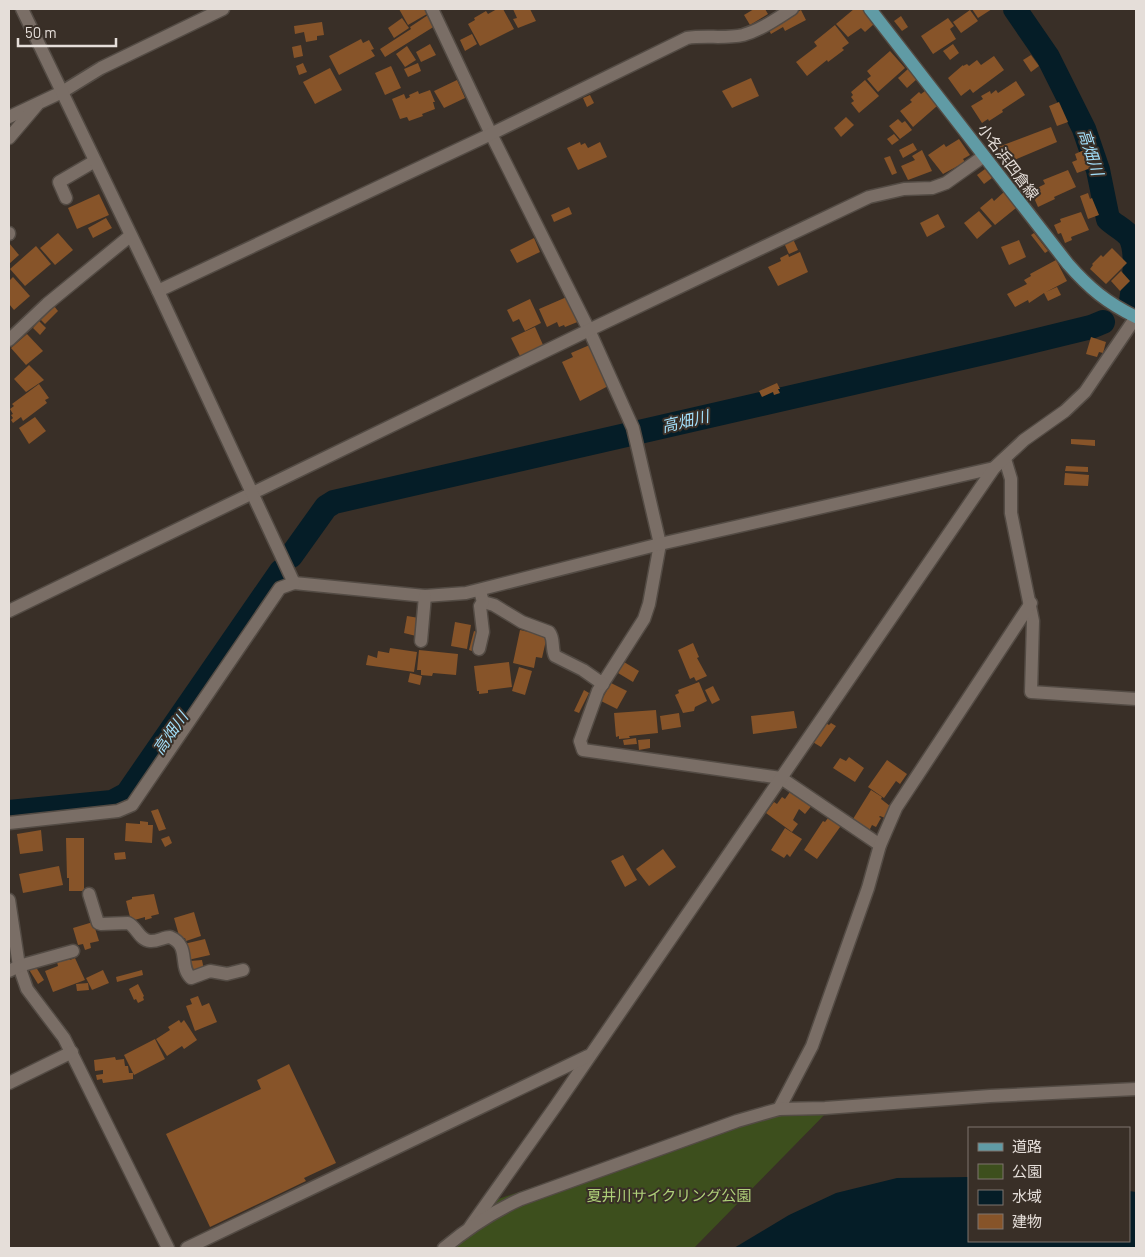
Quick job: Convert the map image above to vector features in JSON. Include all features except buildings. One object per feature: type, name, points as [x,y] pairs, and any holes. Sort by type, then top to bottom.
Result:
[{"type":"main road","name":"小名浜四倉線","points":[[870,9],[1027,213],[1086,284],[1111,304],[1136,317]]},
{"type":"street","points":[[22,9],[158,291],[294,583]]},
{"type":"street","points":[[9,117],[62,92],[100,68],[223,9]]},
{"type":"street","points":[[432,9],[491,134],[589,330],[635,433],[660,544],[649,604],[644,619],[598,691],[580,741],[583,750],[781,778],[880,845]]},
{"type":"street","points":[[158,291],[491,134],[687,38],[742,35],[762,28],[792,9]]},
{"type":"street","points":[[9,138],[38,103]]},
{"type":"street","points":[[9,611],[252,492],[869,197],[904,189],[932,188],[946,183],[984,156]]},
{"type":"street","points":[[66,198],[59,182],[95,161]]},
{"type":"street","points":[[9,340],[47,304],[101,262],[130,236]]},
{"type":"street","points":[[470,1227],[994,468],[1024,440],[1066,412],[1086,392],[1136,317]]},
{"type":"street","points":[[1005,459],[1011,479],[1011,513],[1034,621],[1031,692],[1136,699]]},
{"type":"street","points":[[9,823],[118,811],[132,805],[280,588],[294,583],[425,596],[481,596],[660,544],[994,468]]},
{"type":"street","points":[[421,641],[425,596]]},
{"type":"street","points":[[479,649],[483,632],[480,606],[481,596]]},
{"type":"street","points":[[481,596],[522,622],[549,632],[553,639],[553,654],[555,656],[583,670],[603,684]]},
{"type":"street","points":[[779,1109],[812,1046],[868,888],[880,845],[896,808],[1030,603]]},
{"type":"street","points":[[89,894],[101,938]]},
{"type":"street","points":[[9,900],[14,968],[72,1052],[168,1248]]},
{"type":"street","points":[[98,922],[101,924],[128,923],[132,925],[144,940],[148,941],[153,942],[166,937],[176,939],[182,947],[186,970],[191,978],[210,971],[227,974],[243,970]]},
{"type":"street","points":[[14,968],[73,952]]},
{"type":"street","points":[[9,1082],[72,1052]]},
{"type":"street","points":[[187,1248],[590,1055]]},
{"type":"street","points":[[444,1248],[470,1227],[521,1199],[737,1122],[779,1109],[825,1108],[990,1096],[1136,1089]]},
{"type":"green space","name":"夏井川サイクリング公園","points":[[834,1105],[694,1248],[437,1248],[490,1202],[740,1116]]},
{"type":"water","points":[[968,1177],[968,1242],[1130,1242],[1130,1191],[1136,1192],[1136,1248],[734,1248],[789,1215],[836,1193],[897,1178]]},
{"type":"waterway","name":"高畑川","points":[[1015,9],[1048,57],[1084,129],[1098,170],[1108,219],[1130,237],[1134,251],[1135,268],[1131,301]]},
{"type":"waterway","name":"高畑川","points":[[291,556],[326,507],[334,502],[1001,349],[1091,327],[1103,322]]},
{"type":"waterway","name":"高畑川","points":[[9,812],[112,802],[127,794],[281,571]]}]
